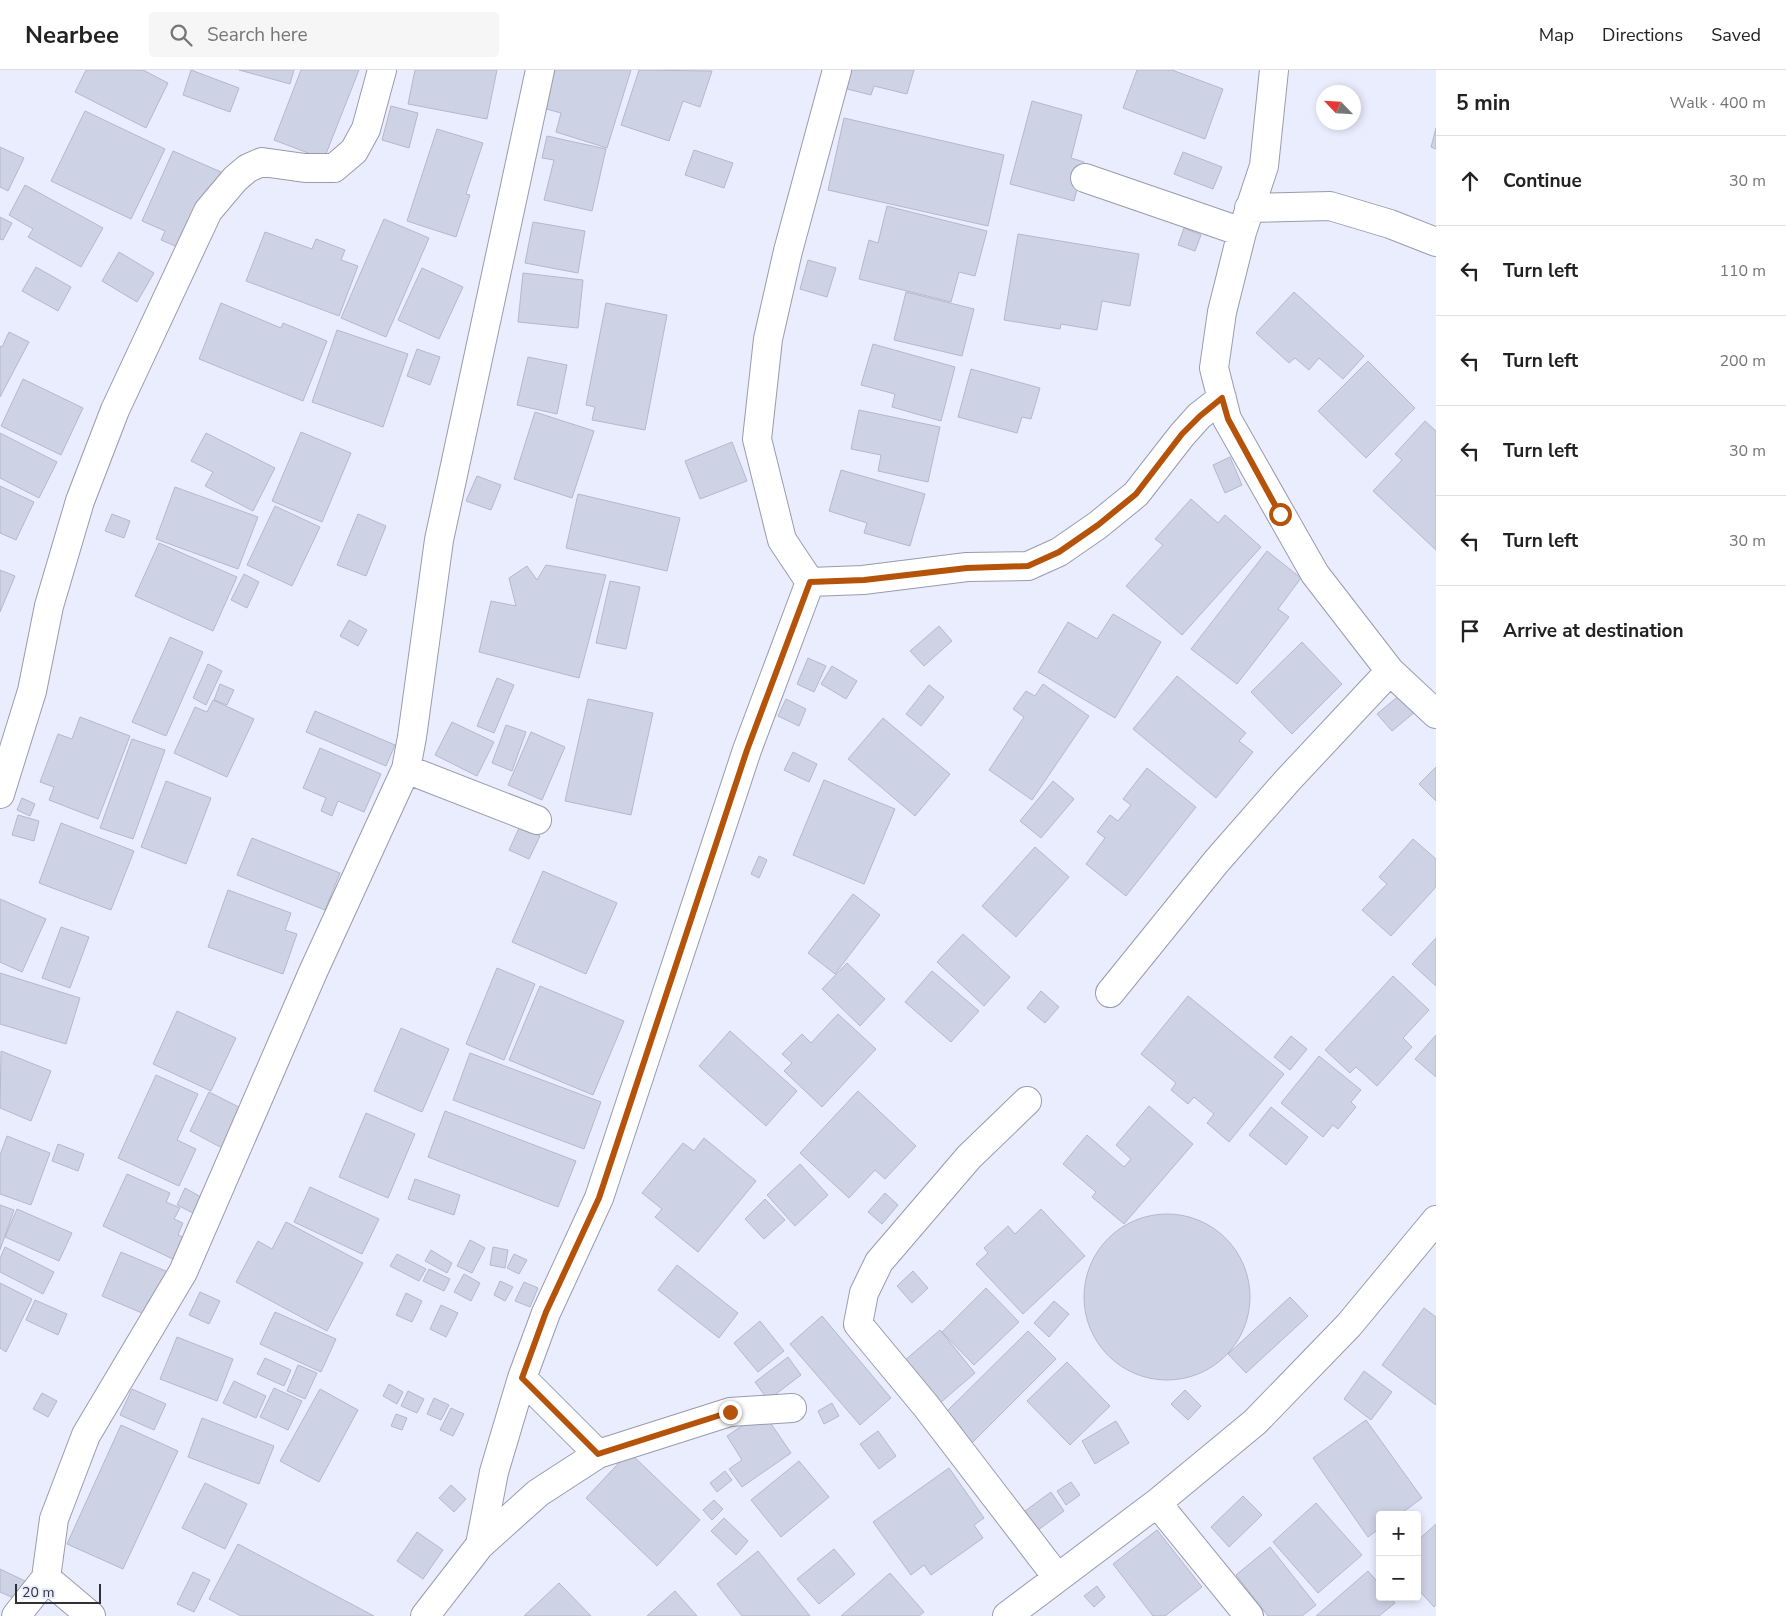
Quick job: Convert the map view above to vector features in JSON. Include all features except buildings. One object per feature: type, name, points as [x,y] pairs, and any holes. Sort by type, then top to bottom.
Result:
[{"type":"street","points":[[0,794],[32,691],[49,606],[80,501],[115,410],[208,211],[235,179],[248,168],[262,162],[305,168],[334,168],[354,151],[366,129],[382,70]]},
{"type":"street","points":[[16,1616],[46,1578],[54,1519],[86,1436],[183,1272],[313,972],[406,769],[412,738],[439,540],[540,70]]},
{"type":"street","points":[[810,582],[782,540],[757,439],[768,339],[788,251],[837,70]]},
{"type":"street","points":[[1274,70],[1264,166],[1245,220],[1222,312],[1214,368],[1228,419],[1315,574],[1390,672],[1436,714]]},
{"type":"street","points":[[1085,178],[1245,220],[1330,206],[1390,224],[1436,242]]},
{"type":"street","points":[[810,582],[864,580],[967,568],[1028,566],[1059,552],[1098,525],[1136,494],[1182,434],[1222,398]]},
{"type":"street","points":[[480,1545],[494,1472],[522,1378],[546,1312],[599,1198],[747,750],[810,582]]},
{"type":"street","points":[[1110,993],[1261,810],[1390,672]]},
{"type":"street","points":[[406,769],[537,820]]},
{"type":"street","points":[[1027,1101],[969,1157],[879,1262],[864,1293],[858,1324],[926,1406],[1057,1577]]},
{"type":"street","points":[[1007,1616],[1157,1503],[1256,1422],[1349,1326],[1436,1220]]},
{"type":"street","points":[[522,1378],[598,1454]]},
{"type":"street","points":[[425,1616],[480,1545],[538,1493],[598,1454],[730,1412],[792,1408]]},
{"type":"street","points":[[1157,1503],[1249,1616]]},
{"type":"street","points":[[46,1578],[91,1616]]},
{"type":"route","points":[[730,1412],[681,1426],[598,1454],[522,1378],[546,1312],[599,1198],[747,750],[810,582],[864,580],[967,568],[1028,566],[1059,552],[1098,525],[1136,494],[1182,434],[1222,398],[1228,419],[1280,514]]}]
